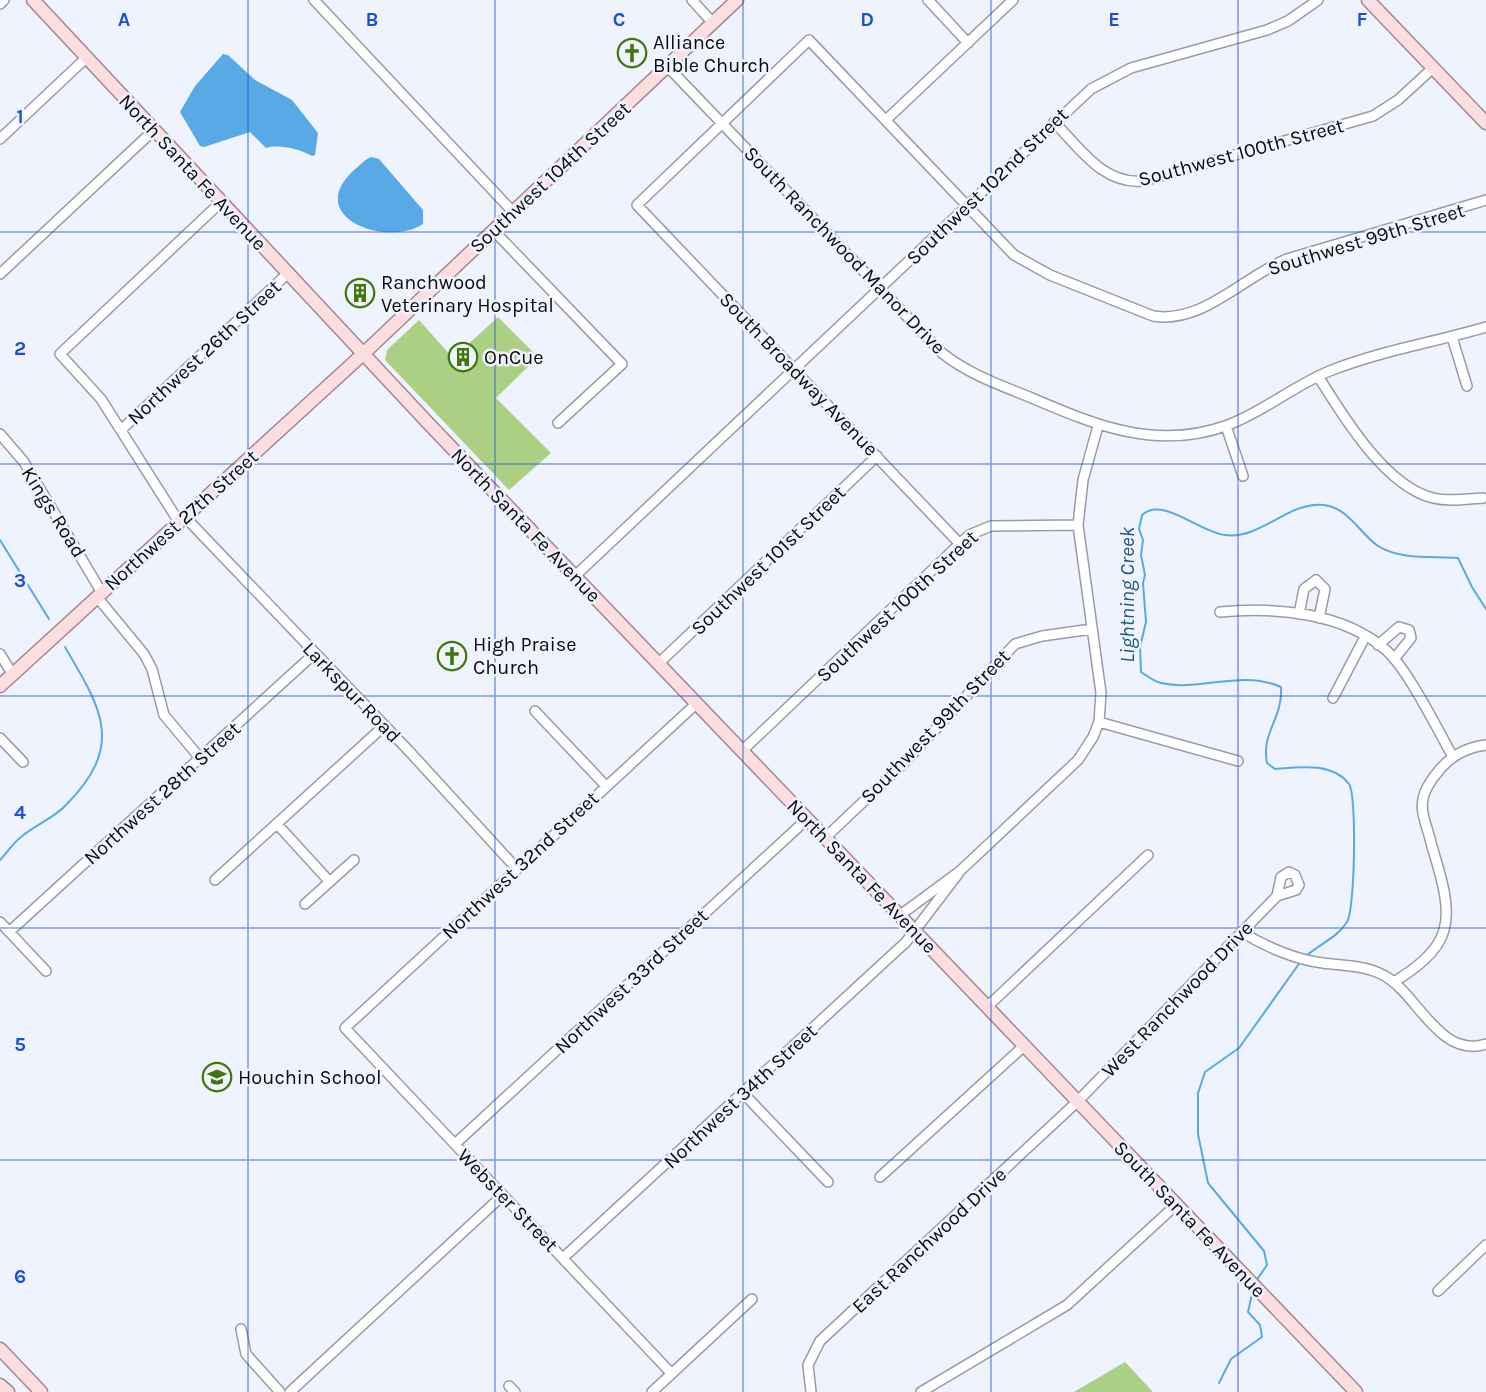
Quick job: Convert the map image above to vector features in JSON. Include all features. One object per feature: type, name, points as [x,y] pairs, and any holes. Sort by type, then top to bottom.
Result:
[{"type":"main road","name":"North Santa Fe Avenue","points":[[33,0],[287,274],[1024,1046]]},
{"type":"main road","name":"Southwest 104th Street","points":[[363,354],[737,0]]},
{"type":"main road","points":[[1368,0],[1486,123]]},
{"type":"main road","name":"Northwest 27th Street","points":[[0,686],[363,354]]},
{"type":"main road","name":"South Santa Fe Avenue","points":[[1024,1046],[1356,1392]]},
{"type":"main road","points":[[0,1349],[41,1392]]},
{"type":"main road","points":[[0,1385],[8,1392]]},
{"type":"street","points":[[0,3],[4,0]]},
{"type":"street","points":[[314,0],[513,212]]},
{"type":"street","points":[[692,0],[713,23]]},
{"type":"street","points":[[928,0],[968,43]]},
{"type":"street","points":[[886,120],[1012,0]]},
{"type":"street","name":"Southwest 102nd Street","points":[[575,576],[1091,89],[1122,72],[1267,30],[1288,21],[1318,0]]},
{"type":"street","name":"Southwest 99th Street","points":[[722,124],[809,40],[1014,255],[1027,265],[1124,307],[1153,316],[1169,318],[1198,310],[1262,270],[1287,259],[1486,200]]},
{"type":"street","points":[[0,139],[87,58]]},
{"type":"street","name":"South Ranchwood Manor Drive","points":[[667,66],[931,342],[956,363],[987,379],[1098,426],[1131,434],[1161,436],[1193,433],[1226,426],[1255,413],[1318,376],[1361,361],[1486,327]]},
{"type":"street","name":"Southwest 100th Street","points":[[1054,122],[1108,175],[1121,180],[1143,181],[1373,116],[1398,100],[1433,68]]},
{"type":"street","name":"South Broadway Avenue","points":[[722,124],[637,205],[959,543]]},
{"type":"street","points":[[0,274],[154,130]]},
{"type":"street","name":"Larkspur Road","points":[[221,202],[60,354],[101,399],[182,520],[315,653],[517,869]]},
{"type":"street","points":[[494,231],[622,364],[558,423]]},
{"type":"street","name":"Northwest 26th Street","points":[[121,430],[287,274]]},
{"type":"street","points":[[1452,337],[1467,386]]},
{"type":"street","points":[[1318,376],[1382,465],[1401,483],[1436,498],[1483,498]]},
{"type":"street","points":[[899,916],[960,872],[1078,760],[1099,722],[1101,693],[1078,525],[1083,480],[1098,426]]},
{"type":"street","points":[[1226,426],[1243,476]]},
{"type":"street","name":"Kings Road","points":[[0,434],[24,462],[100,595],[144,654],[152,669],[164,715],[200,758]]},
{"type":"street","name":"Southwest 101st Street","points":[[658,664],[877,456]]},
{"type":"street","name":"Southwest 100th Street","points":[[742,751],[959,543],[976,531],[991,526],[1078,525]]},
{"type":"street","points":[[1299,614],[1304,589],[1316,580],[1325,589],[1319,618]]},
{"type":"street","points":[[1220,612],[1252,610],[1319,618],[1365,637],[1378,645],[1394,660],[1453,757]]},
{"type":"street","points":[[1378,645],[1399,627],[1409,630],[1411,638],[1394,660]]},
{"type":"street","name":"Southwest 99th Street","points":[[825,838],[903,764],[1015,644],[1042,636],[1092,629]]},
{"type":"street","points":[[1333,698],[1365,637]]},
{"type":"street","name":"Northwest 28th Street","points":[[9,932],[315,653]]},
{"type":"street","points":[[0,654],[13,675]]},
{"type":"street","name":"Northwest 32nd Street","points":[[345,1028],[697,704]]},
{"type":"street","points":[[535,711],[606,786]]},
{"type":"street","points":[[1099,722],[1238,761]]},
{"type":"street","points":[[215,880],[384,726]]},
{"type":"street","points":[[0,738],[22,762]]},
{"type":"street","points":[[1394,982],[1427,956],[1444,929],[1447,915],[1422,804],[1429,783],[1453,757],[1470,748],[1486,745]]},
{"type":"street","name":"Northwest 33rd Street","points":[[455,1144],[807,819]]},
{"type":"street","points":[[277,824],[329,881]]},
{"type":"street","points":[[987,1007],[1148,855]]},
{"type":"street","points":[[305,904],[354,860]]},
{"type":"street","name":"Northwest 34th Street","points":[[563,1258],[906,942],[960,872]]},
{"type":"street","name":"West Ranchwood Drive","points":[[1078,1101],[1277,896]]},
{"type":"street","points":[[0,922],[46,971]]},
{"type":"street","points":[[1242,932],[1295,956],[1324,963],[1363,968],[1382,974],[1394,982],[1450,1039],[1466,1046],[1486,1044]]},
{"type":"street","name":"Webster Street","points":[[345,1028],[671,1373]]},
{"type":"street","points":[[880,1177],[1024,1046]]},
{"type":"street","points":[[743,1092],[828,1182]]},
{"type":"street","name":"East Ranchwood Drive","points":[[811,1392],[808,1365],[820,1341],[1078,1101]]},
{"type":"street","points":[[290,1392],[503,1195]]},
{"type":"street","points":[[921,1392],[1067,1305],[1176,1205]]},
{"type":"street","points":[[1438,1291],[1486,1245]]},
{"type":"street","points":[[652,1392],[752,1299]]},
{"type":"street","points":[[241,1329],[246,1354],[280,1392]]},
{"type":"green space","points":[[498,317],[538,357],[496,398],[551,453],[509,490],[385,360],[387,350],[419,320],[453,358]]},
{"type":"green space","points":[[1125,1362],[1153,1392],[1074,1392]]},
{"type":"water","points":[[223,54],[228,55],[255,80],[292,100],[318,133],[315,155],[283,147],[266,148],[250,132],[204,147],[200,146],[180,112],[195,86]]},
{"type":"water","points":[[371,157],[379,159],[423,210],[423,224],[407,231],[372,230],[356,224],[344,214],[338,202],[340,187],[353,171]]},
{"type":"waterway","name":"Lightning Creek","points":[[1305,957],[1343,928],[1350,913],[1354,829],[1352,793],[1349,784],[1334,772],[1324,769],[1304,767],[1275,769],[1267,763],[1267,743],[1279,708],[1281,687],[1250,680],[1176,685],[1158,682],[1141,672],[1140,647],[1146,622],[1143,583],[1145,575],[1141,555],[1143,540],[1139,529],[1142,515],[1151,510],[1171,512],[1215,532],[1238,535],[1251,532],[1286,514],[1311,505],[1333,507],[1347,516],[1378,546],[1396,554],[1458,558],[1486,609]]},
{"type":"waterway","points":[[0,540],[49,619]]},
{"type":"waterway","points":[[0,860],[18,839],[66,805],[84,784],[96,764],[101,745],[102,727],[89,690],[65,647]]},
{"type":"waterway","name":"Lightning Creek","points":[[1256,1281],[1267,1265],[1264,1251],[1208,1183],[1198,1134],[1198,1093],[1205,1072],[1239,1048],[1301,961]]},
{"type":"waterway","name":"Lightning Creek","points":[[1219,1383],[1231,1359],[1262,1337],[1260,1325],[1248,1312],[1253,1290]]},
{"type":"place","name":"Alliance Bible Church","points":[[632,53]]},
{"type":"place","name":"Ranchwood Veterinary Hospital","points":[[360,293]]},
{"type":"place","name":"OnCue","points":[[463,357]]},
{"type":"place","name":"High Praise Church","points":[[452,656]]},
{"type":"place","name":"Houchin School","points":[[217,1077]]}]
